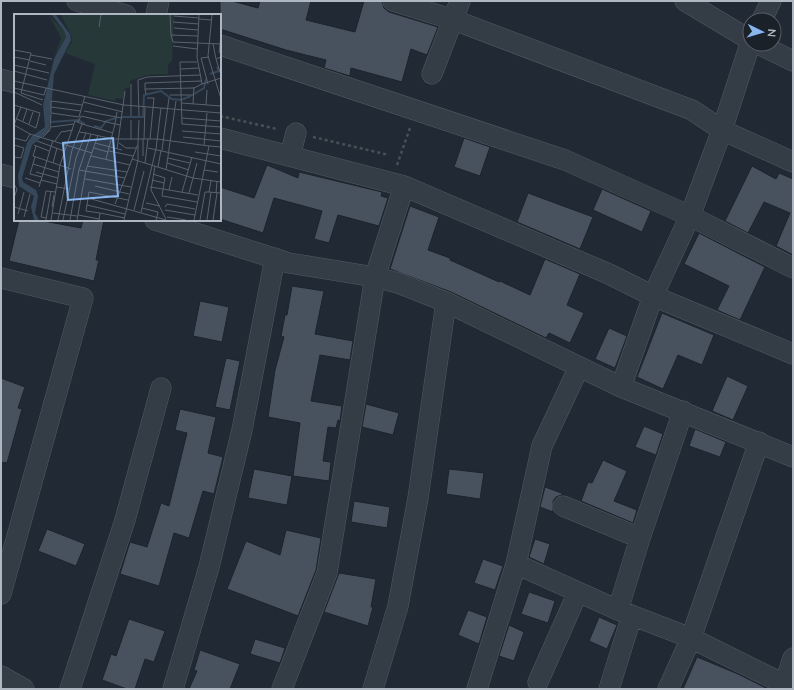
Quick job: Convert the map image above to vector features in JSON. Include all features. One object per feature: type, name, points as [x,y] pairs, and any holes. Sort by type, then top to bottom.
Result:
[{"type":"street","points":[[77,1],[122,14]]},
{"type":"street","points":[[156,14],[159,1]]},
{"type":"street","points":[[393,1],[454,20],[692,110],[722,130],[793,162]]},
{"type":"street","points":[[432,74],[454,20],[460,1]]},
{"type":"street","points":[[685,1],[742,35]]},
{"type":"street","points":[[766,12],[771,1]]},
{"type":"street","points":[[221,45],[565,160],[690,216],[793,268]]},
{"type":"street","points":[[621,387],[653,296],[690,216],[722,130],[747,52]]},
{"type":"street","points":[[774,52],[793,62]]},
{"type":"street","points":[[1,79],[14,83]]},
{"type":"street","points":[[290,156],[296,133]]},
{"type":"street","points":[[221,138],[404,186],[609,274],[653,296],[793,354]]},
{"type":"street","points":[[1,174],[14,178]]},
{"type":"street","points":[[282,689],[327,574],[375,277],[404,186]]},
{"type":"street","points":[[158,221],[289,263],[375,277],[398,283],[446,302],[621,387],[793,457]]},
{"type":"street","points":[[173,689],[209,567],[240,437],[275,258]]},
{"type":"street","points":[[1,594],[83,298],[2,281]]},
{"type":"street","points":[[372,689],[398,606],[418,498],[446,302]]},
{"type":"street","points":[[477,689],[516,564],[542,446],[579,367]]},
{"type":"street","points":[[70,689],[125,520],[161,388]]},
{"type":"street","points":[[609,689],[640,538],[683,411]]},
{"type":"street","points":[[668,689],[691,638],[759,442]]},
{"type":"street","points":[[563,506],[640,538]]},
{"type":"street","points":[[516,564],[625,613],[691,638],[787,686],[793,658]]},
{"type":"street","points":[[538,682],[578,592]]},
{"type":"street","points":[[1,676],[24,689]]},
{"type":"building","points":[[220,1],[232,1],[258,8],[260,1],[311,1],[306,20],[355,32],[364,1],[382,1],[384,8],[389,12],[438,27],[427,55],[411,49],[402,82],[351,68],[350,76],[324,68],[326,60],[286,50],[221,29]]},
{"type":"building","points":[[464,138],[490,147],[480,176],[454,167]]},
{"type":"building","points":[[267,165],[298,178],[299,172],[382,192],[381,196],[388,198],[379,226],[338,215],[329,243],[314,239],[322,211],[274,198],[263,233],[221,219],[221,187],[254,198]]},
{"type":"building","points":[[752,166],[776,179],[779,173],[793,179],[793,255],[776,246],[790,213],[764,202],[748,233],[725,221]]},
{"type":"building","points":[[602,189],[651,211],[642,232],[593,210]]},
{"type":"building","points":[[528,193],[593,217],[580,249],[517,222]]},
{"type":"building","points":[[410,206],[439,217],[428,250],[450,258],[450,260],[530,295],[545,259],[580,274],[567,305],[584,313],[570,343],[549,333],[546,338],[451,292],[390,269]]},
{"type":"building","points":[[19,221],[43,221],[81,228],[83,221],[104,221],[96,260],[99,260],[94,281],[9,261]]},
{"type":"building","points":[[699,233],[765,267],[740,320],[717,310],[729,286],[684,264]]},
{"type":"building","points":[[292,286],[324,291],[315,334],[353,341],[350,360],[320,355],[311,401],[342,406],[340,421],[338,420],[336,428],[328,427],[323,461],[331,462],[329,481],[293,476],[300,423],[268,417],[275,370],[284,337],[281,336],[285,315],[287,315]]},
{"type":"building","points":[[200,301],[229,307],[222,342],[193,336]]},
{"type":"building","points":[[662,313],[714,335],[702,365],[678,355],[663,389],[637,377]]},
{"type":"building","points":[[609,328],[627,336],[615,368],[595,359]]},
{"type":"building","points":[[226,358],[240,361],[230,410],[215,407]]},
{"type":"building","points":[[727,376],[748,386],[733,420],[712,411]]},
{"type":"building","points":[[1,378],[25,387],[18,408],[22,409],[7,463],[1,462]]},
{"type":"building","points":[[366,404],[399,413],[393,435],[362,427]]},
{"type":"building","points":[[180,409],[216,417],[208,453],[223,457],[214,494],[203,491],[189,538],[174,533],[159,586],[120,574],[130,542],[147,547],[161,503],[169,506],[187,433],[175,430]]},
{"type":"building","points":[[644,426],[663,434],[656,455],[635,447]]},
{"type":"building","points":[[695,429],[726,442],[720,457],[689,446]]},
{"type":"building","points":[[603,460],[627,471],[614,501],[637,510],[633,523],[581,501],[588,482],[592,483]]},
{"type":"building","points":[[254,469],[292,476],[287,505],[248,498]]},
{"type":"building","points":[[449,469],[484,473],[480,499],[446,494]]},
{"type":"building","points":[[545,487],[564,494],[556,497],[553,501],[553,512],[540,507]]},
{"type":"building","points":[[354,501],[390,507],[387,528],[351,522]]},
{"type":"building","points":[[47,529],[85,544],[76,566],[38,551]]},
{"type":"building","points":[[286,530],[321,538],[316,570],[298,616],[227,589],[246,541],[280,555]]},
{"type":"building","points":[[535,539],[550,544],[544,564],[529,557]]},
{"type":"building","points":[[483,559],[503,566],[495,590],[474,583]]},
{"type":"building","points":[[339,573],[376,579],[371,607],[373,607],[368,626],[324,612]]},
{"type":"building","points":[[529,592],[555,601],[548,623],[521,614]]},
{"type":"building","points":[[468,610],[487,617],[479,644],[458,635]]},
{"type":"building","points":[[599,617],[617,625],[607,649],[589,641]]},
{"type":"building","points":[[129,619],[165,631],[154,662],[145,659],[135,689],[127,689],[102,680],[111,654],[116,656]]},
{"type":"building","points":[[509,625],[524,632],[514,661],[499,656]]},
{"type":"building","points":[[255,639],[285,648],[280,663],[250,654]]},
{"type":"building","points":[[200,650],[240,664],[230,689],[189,689],[197,671],[194,670]]},
{"type":"building","points":[[697,657],[738,674],[768,689],[683,689]]}]
